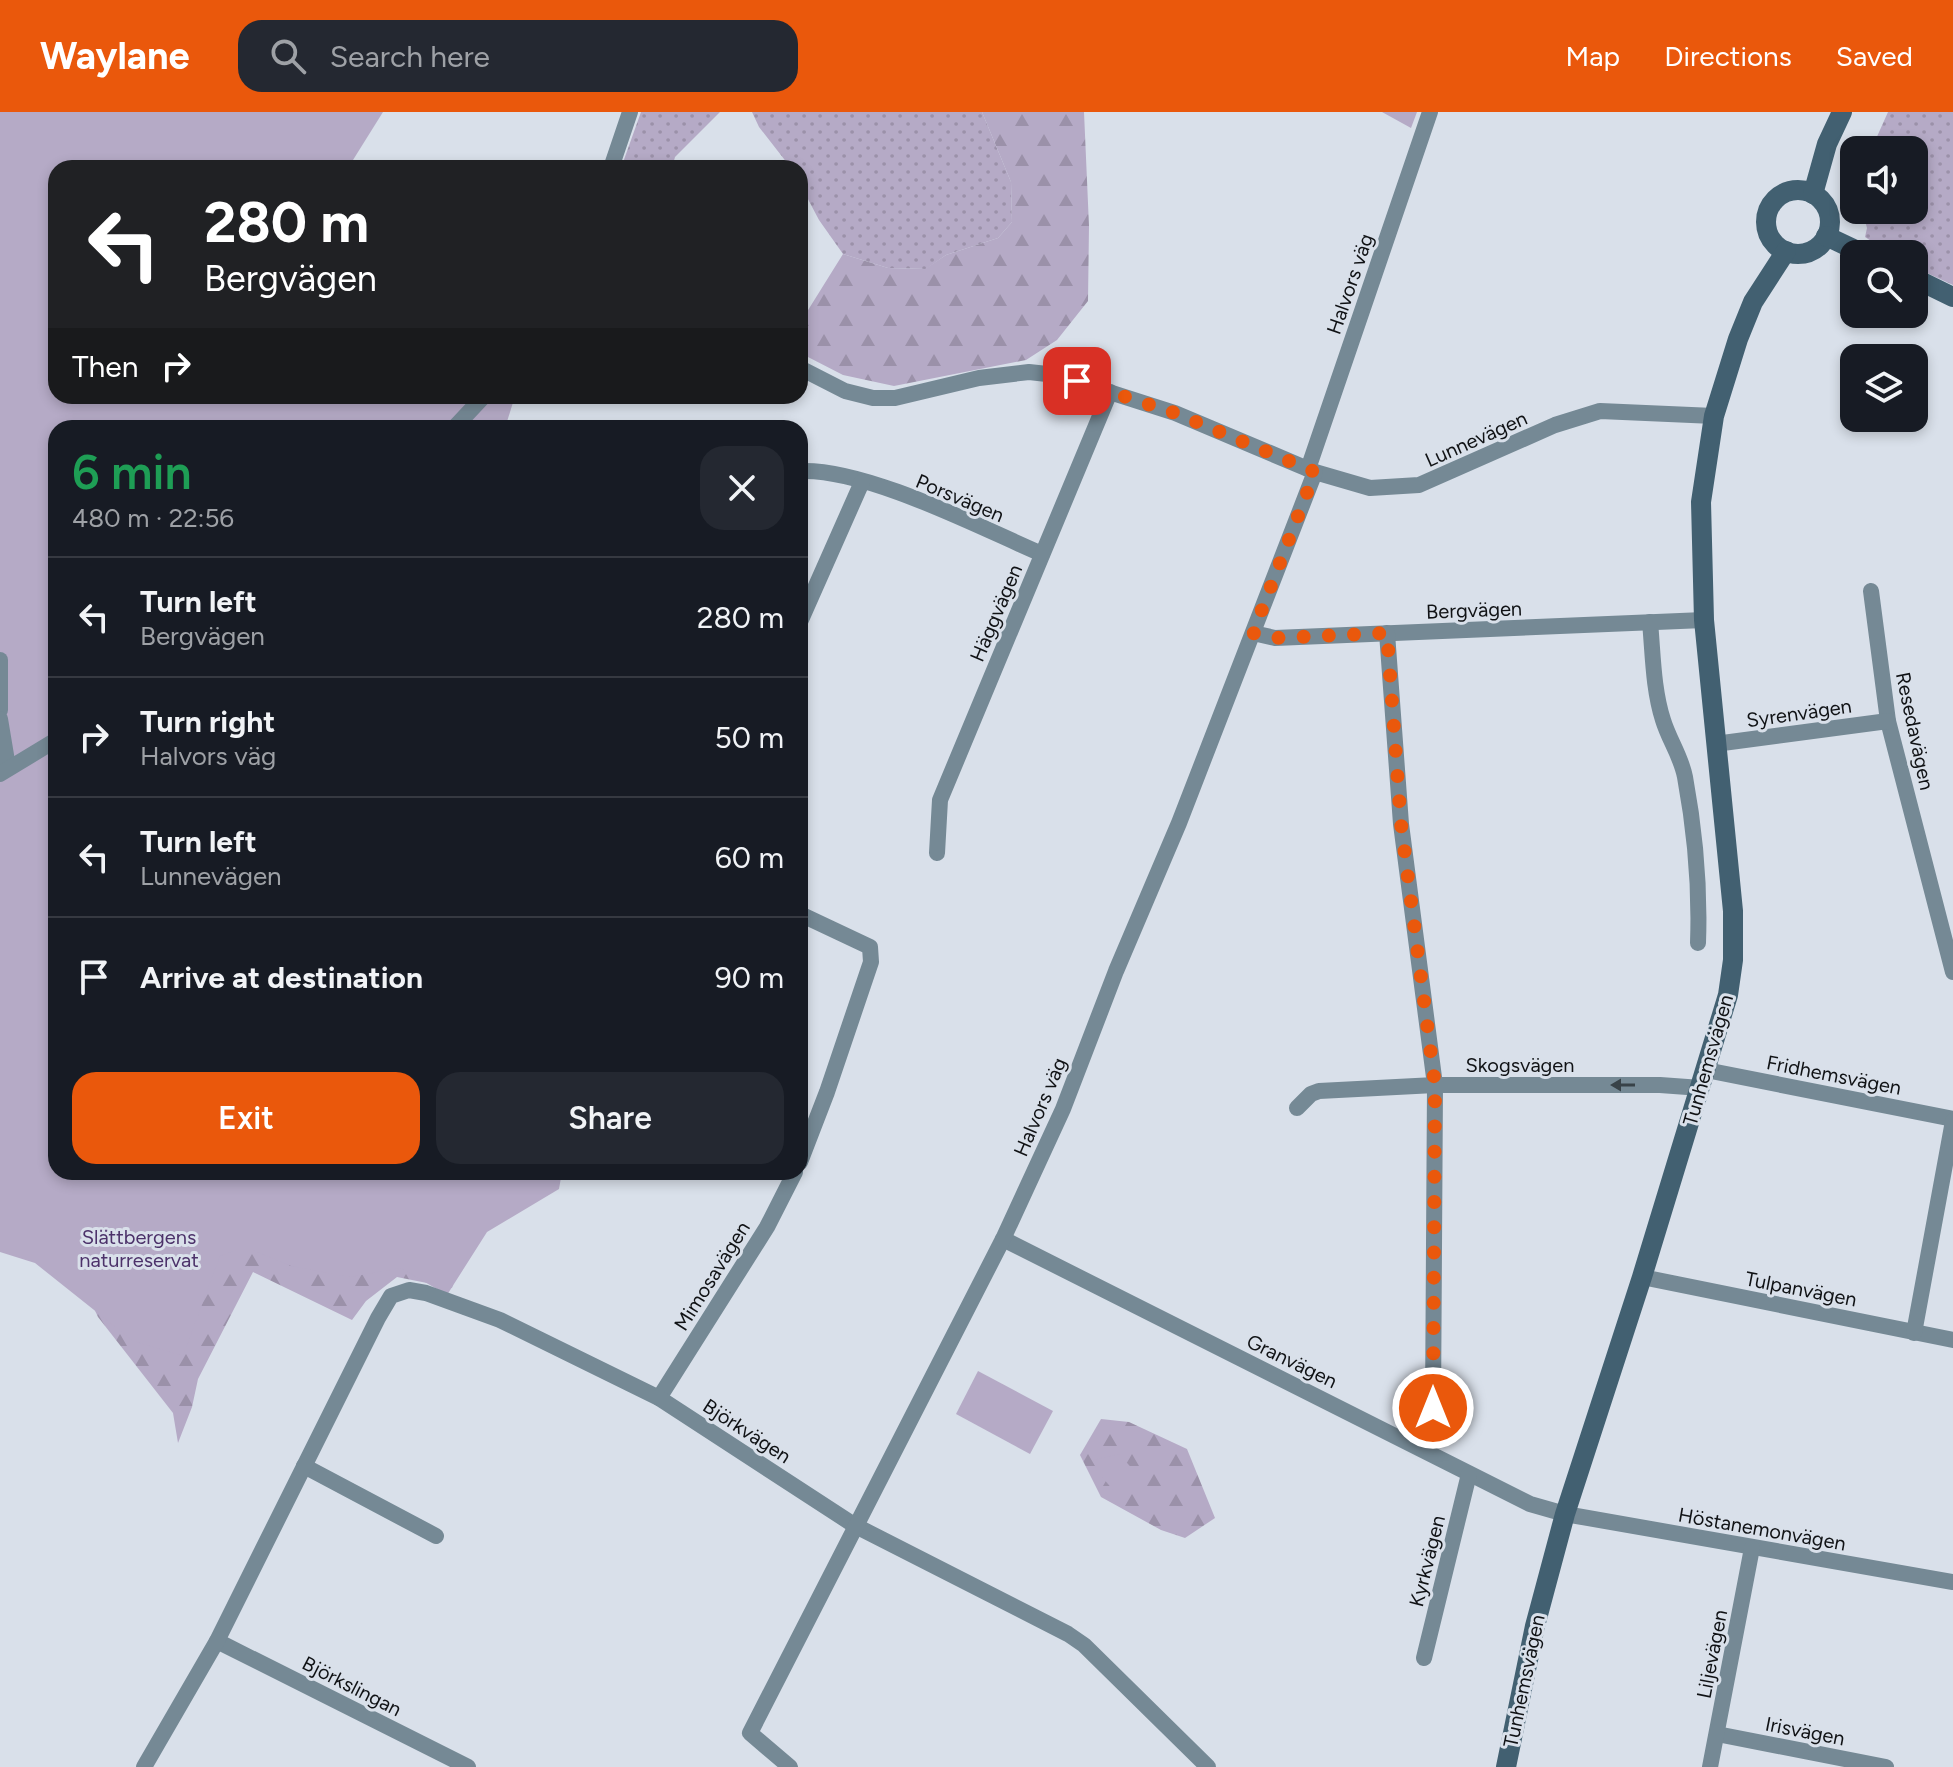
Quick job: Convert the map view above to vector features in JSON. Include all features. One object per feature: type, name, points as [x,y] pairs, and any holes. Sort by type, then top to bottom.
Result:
[{"type":"street","points":[[614,160],[630,112]]},
{"type":"street","name":"Halvors väg","points":[[790,1767],[750,1733],[1003,1239],[1063,1109],[1253,633],[1311,471],[1430,112]]},
{"type":"street","points":[[1813,194],[1827,144],[1842,112]]},
{"type":"street","points":[[1798,190],[1813,194],[1828,212],[1826,236],[1809,251],[1786,251],[1777,246],[1769,234],[1766,224],[1769,210],[1778,197],[1787,192],[1798,190]]},
{"type":"street","points":[[1826,236],[1840,243]]},
{"type":"street","name":"Tunhemsvägen","points":[[1506,1767],[1535,1626],[1565,1514],[1642,1277],[1728,995],[1733,960],[1733,911],[1704,620],[1701,502],[1714,416],[1753,302],[1786,251]]},
{"type":"street","points":[[1928,285],[1953,297]]},
{"type":"street","name":"Lunnevägen","points":[[808,372],[845,391],[873,398],[895,398],[979,378],[1029,372],[1056,375],[1175,413],[1311,471],[1370,488],[1419,485],[1580,416],[1615,410],[1714,416]]},
{"type":"street","name":"Häggvägen","points":[[937,853],[940,800],[1110,392]]},
{"type":"street","points":[[462,420],[476,404]]},
{"type":"street","name":"Porsvägen","points":[[808,472],[831,473],[906,496],[1042,554]]},
{"type":"street","points":[[808,604],[862,482]]},
{"type":"street","name":"Resedavägen","points":[[1871,591],[1888,721],[1953,972]]},
{"type":"street","name":"Bergvägen","points":[[1253,633],[1275,638],[1704,620]]},
{"type":"street","points":[[1650,622],[1663,722],[1678,752],[1685,776],[1700,900],[1698,943]]},
{"type":"street","points":[[1387,633],[1401,824],[1435,1085],[1433,1408],[1414,1444]]},
{"type":"street","points":[[0,660],[0,710]]},
{"type":"street","points":[[0,719],[4,770],[48,745]]},
{"type":"street","name":"Syrenvägen","points":[[1715,744],[1888,721]]},
{"type":"street","points":[[808,918],[870,947],[871,962],[808,1141]]},
{"type":"street","name":"Skogsvägen","points":[[1297,1108],[1311,1094],[1319,1091],[1435,1085],[1660,1085],[1704,1079]]},
{"type":"street","name":"Fridhemsvägen","points":[[1704,1079],[1953,1120]]},
{"type":"street","points":[[1914,1333],[1953,1120]]},
{"type":"street","name":"Mimosavägen","points":[[659,1398],[767,1227],[791,1180]]},
{"type":"street","name":"Granvägen","points":[[1003,1239],[1530,1504],[1565,1514]]},
{"type":"street","name":"Tulpanvägen","points":[[1642,1277],[1953,1340]]},
{"type":"street","name":"Björkvägen","points":[[144,1767],[217,1641],[378,1318],[391,1296],[409,1290],[426,1293],[500,1320],[659,1398],[854,1525],[1068,1634],[1084,1645],[1208,1767]]},
{"type":"street","points":[[304,1466],[436,1536]]},
{"type":"street","name":"Kyrkvägen","points":[[1424,1658],[1469,1474]]},
{"type":"street","name":"Höstanemonvägen","points":[[1565,1514],[1953,1582]]},
{"type":"street","name":"Liljevägen","points":[[1710,1767],[1752,1548]]},
{"type":"street","name":"Björkslingan","points":[[217,1641],[468,1767]]},
{"type":"street","name":"Irisvägen","points":[[1717,1734],[1886,1767]]},
{"type":"green space","name":"Slättbergens naturreservat","points":[[0,112],[383,112],[353,160],[48,160],[48,404],[512,404],[508,420],[48,420],[48,1180],[561,1180],[559,1189],[487,1232],[447,1295],[401,1268],[350,1277],[291,1266],[253,1250],[236,1250],[220,1256],[183,1356],[133,1341],[35,1263],[0,1252]]},
{"type":"green space","points":[[641,112],[720,112],[674,160],[624,160]]},
{"type":"green space","points":[[752,112],[982,112],[1011,182],[1012,222],[998,238],[946,255],[926,269],[888,268],[843,254],[808,199],[808,160],[785,160],[759,127]]},
{"type":"green space","points":[[982,112],[1084,112],[1089,226],[1088,301],[1057,340],[1026,360],[894,386],[843,375],[808,357],[808,310],[843,254],[888,268],[925,269],[946,255],[998,238],[1012,222],[1011,182]]},
{"type":"green space","points":[[1382,112],[1417,112],[1411,128]]},
{"type":"green space","points":[[1888,112],[1953,112],[1953,285],[1928,273],[1928,240],[1870,240],[1865,237],[1866,224],[1928,224],[1928,136],[1877,136]]},
{"type":"green space","points":[[0,948],[48,1140],[48,1144]]},
{"type":"green space","points":[[57,1180],[113,1180],[469,1230],[452,1288],[397,1277],[366,1301],[352,1320],[253,1272],[198,1379],[192,1407],[178,1443],[173,1413],[98,1317],[82,1283]]},
{"type":"green space","points":[[978,1371],[1053,1411],[1030,1454],[956,1414]]},
{"type":"green space","points":[[1101,1419],[1129,1422],[1187,1449],[1215,1518],[1185,1538],[1161,1530],[1101,1497],[1080,1455]]},
{"type":"green space","points":[[1119,1454],[1137,1474],[1113,1490],[1097,1471],[1093,1460]]},
{"type":"route","points":[[1077,381],[1175,413],[1315,472],[1253,633],[1275,638],[1387,633],[1401,824],[1435,1085],[1433,1408]]}]
